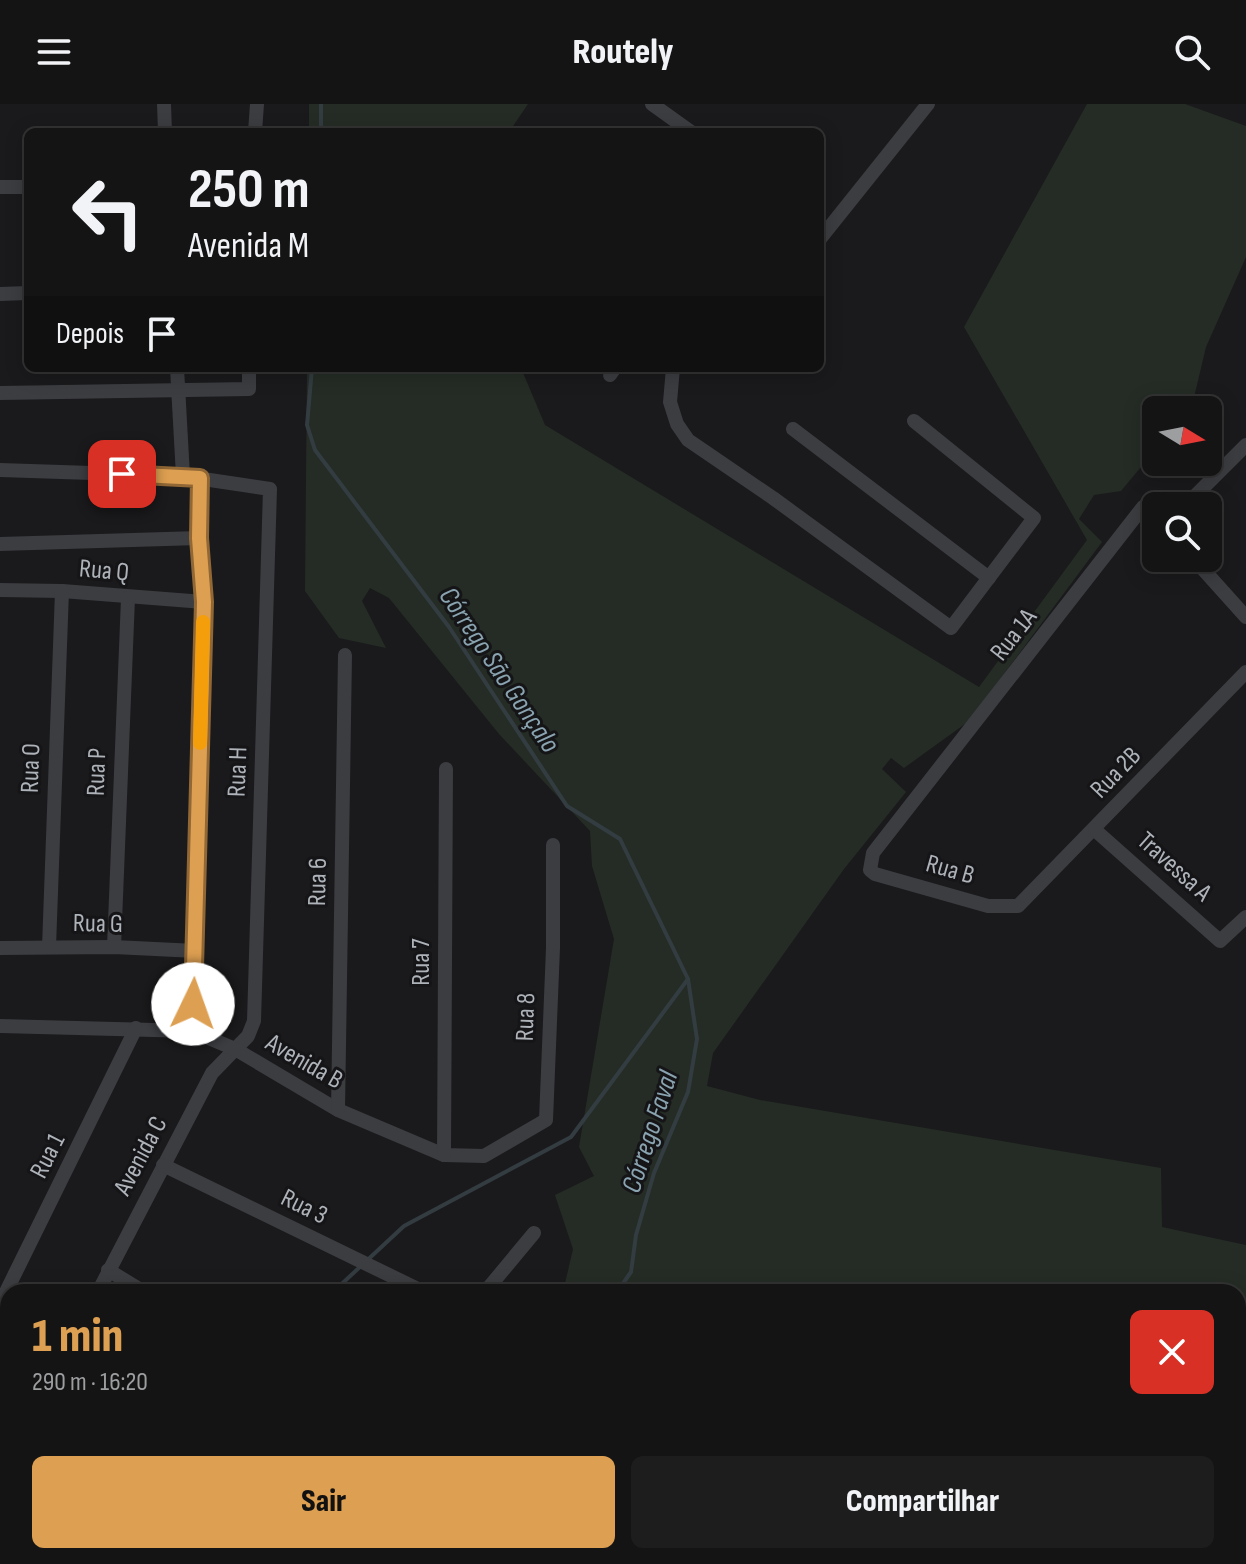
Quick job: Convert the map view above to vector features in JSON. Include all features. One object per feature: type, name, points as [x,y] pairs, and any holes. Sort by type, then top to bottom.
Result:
[{"type":"street","points":[[164,104],[165,128]]},
{"type":"street","points":[[255,128],[257,104]]},
{"type":"street","points":[[652,104],[685,128]]},
{"type":"street","points":[[824,229],[928,104]]},
{"type":"street","points":[[0,187],[24,187]]},
{"type":"street","points":[[0,294],[24,293]]},
{"type":"street","points":[[177,372],[183,476]]},
{"type":"street","points":[[0,393],[249,389],[249,372]]},
{"type":"street","points":[[673,372],[670,402],[677,424],[688,440],[951,628],[1034,518],[914,421]]},
{"type":"street","points":[[793,429],[989,578]]},
{"type":"street","points":[[1199,492],[1246,445]]},
{"type":"street","points":[[0,470],[200,478],[199,538],[204,602],[192,1031]]},
{"type":"street","name":"Rua H","points":[[200,478],[270,489],[254,1021],[248,1036],[235,1049]]},
{"type":"street","name":"Rua 1A","points":[[870,870],[873,853],[1142,508]]},
{"type":"street","points":[[0,544],[199,538]]},
{"type":"street","points":[[1206,572],[1246,617]]},
{"type":"street","name":"Rua Q","points":[[0,590],[62,591],[204,602]]},
{"type":"street","name":"Rua O","points":[[49,947],[62,591]]},
{"type":"street","name":"Rua P","points":[[114,947],[128,598]]},
{"type":"street","name":"Rua 6","points":[[338,1110],[345,655]]},
{"type":"street","name":"Rua 2B","points":[[1018,906],[1246,672]]},
{"type":"street","name":"Rua 7","points":[[444,1155],[446,769]]},
{"type":"street","name":"Travessa A","points":[[1095,830],[1220,941],[1246,917]]},
{"type":"street","name":"Rua 8","points":[[484,1156],[546,1120],[553,948],[553,845]]},
{"type":"street","name":"Rua B","points":[[870,870],[988,906],[1018,906]]},
{"type":"street","name":"Rua G","points":[[0,948],[114,947],[196,951]]},
{"type":"street","name":"Avenida B","points":[[1,1027],[192,1031],[235,1049],[338,1110],[444,1155],[484,1156]]},
{"type":"street","name":"Rua 1","points":[[10,1284],[136,1028]]},
{"type":"street","name":"Avenida C","points":[[102,1284],[212,1073],[235,1049]]},
{"type":"street","name":"Rua 3","points":[[163,1165],[408,1284]]},
{"type":"street","points":[[492,1284],[534,1233]]},
{"type":"street","points":[[108,1270],[131,1284]]},
{"type":"shaded area","points":[[309,104],[528,104],[512,128],[309,128]]},
{"type":"shaded area","points":[[1087,104],[1185,104],[1246,126],[1246,257],[1206,347],[1194,396],[1142,396],[1142,466],[1121,491],[1094,495],[1079,519],[1102,542],[969,721],[904,768],[891,758],[882,769],[906,792],[844,869],[713,1053],[707,1086],[760,1100],[1161,1168],[1162,1227],[1246,1245],[1246,1284],[565,1284],[573,1249],[555,1195],[594,1176],[579,1147],[614,939],[592,866],[590,831],[499,734],[389,598],[370,588],[362,601],[386,648],[339,638],[305,591],[307,372],[523,372],[545,425],[979,687],[1087,540],[964,327]]},
{"type":"waterway","name":"Córrego São Gonçalo","points":[[321,104],[321,128]]},
{"type":"waterway","name":"Córrego São Gonçalo","points":[[312,372],[307,425],[315,450],[449,627],[567,806],[620,839],[688,979],[697,1039],[688,1092],[654,1173],[636,1235],[631,1272],[623,1284]]},
{"type":"waterway","points":[[342,1284],[404,1226],[571,1137],[688,979]]},
{"type":"slow traffic","points":[[200,743],[203,622]]},
{"type":"route","points":[[122,474],[200,478],[199,538],[204,602],[193,1004]]},
{"type":"water label","name":"Córrego Faval","points":[[650,1132]]}]
